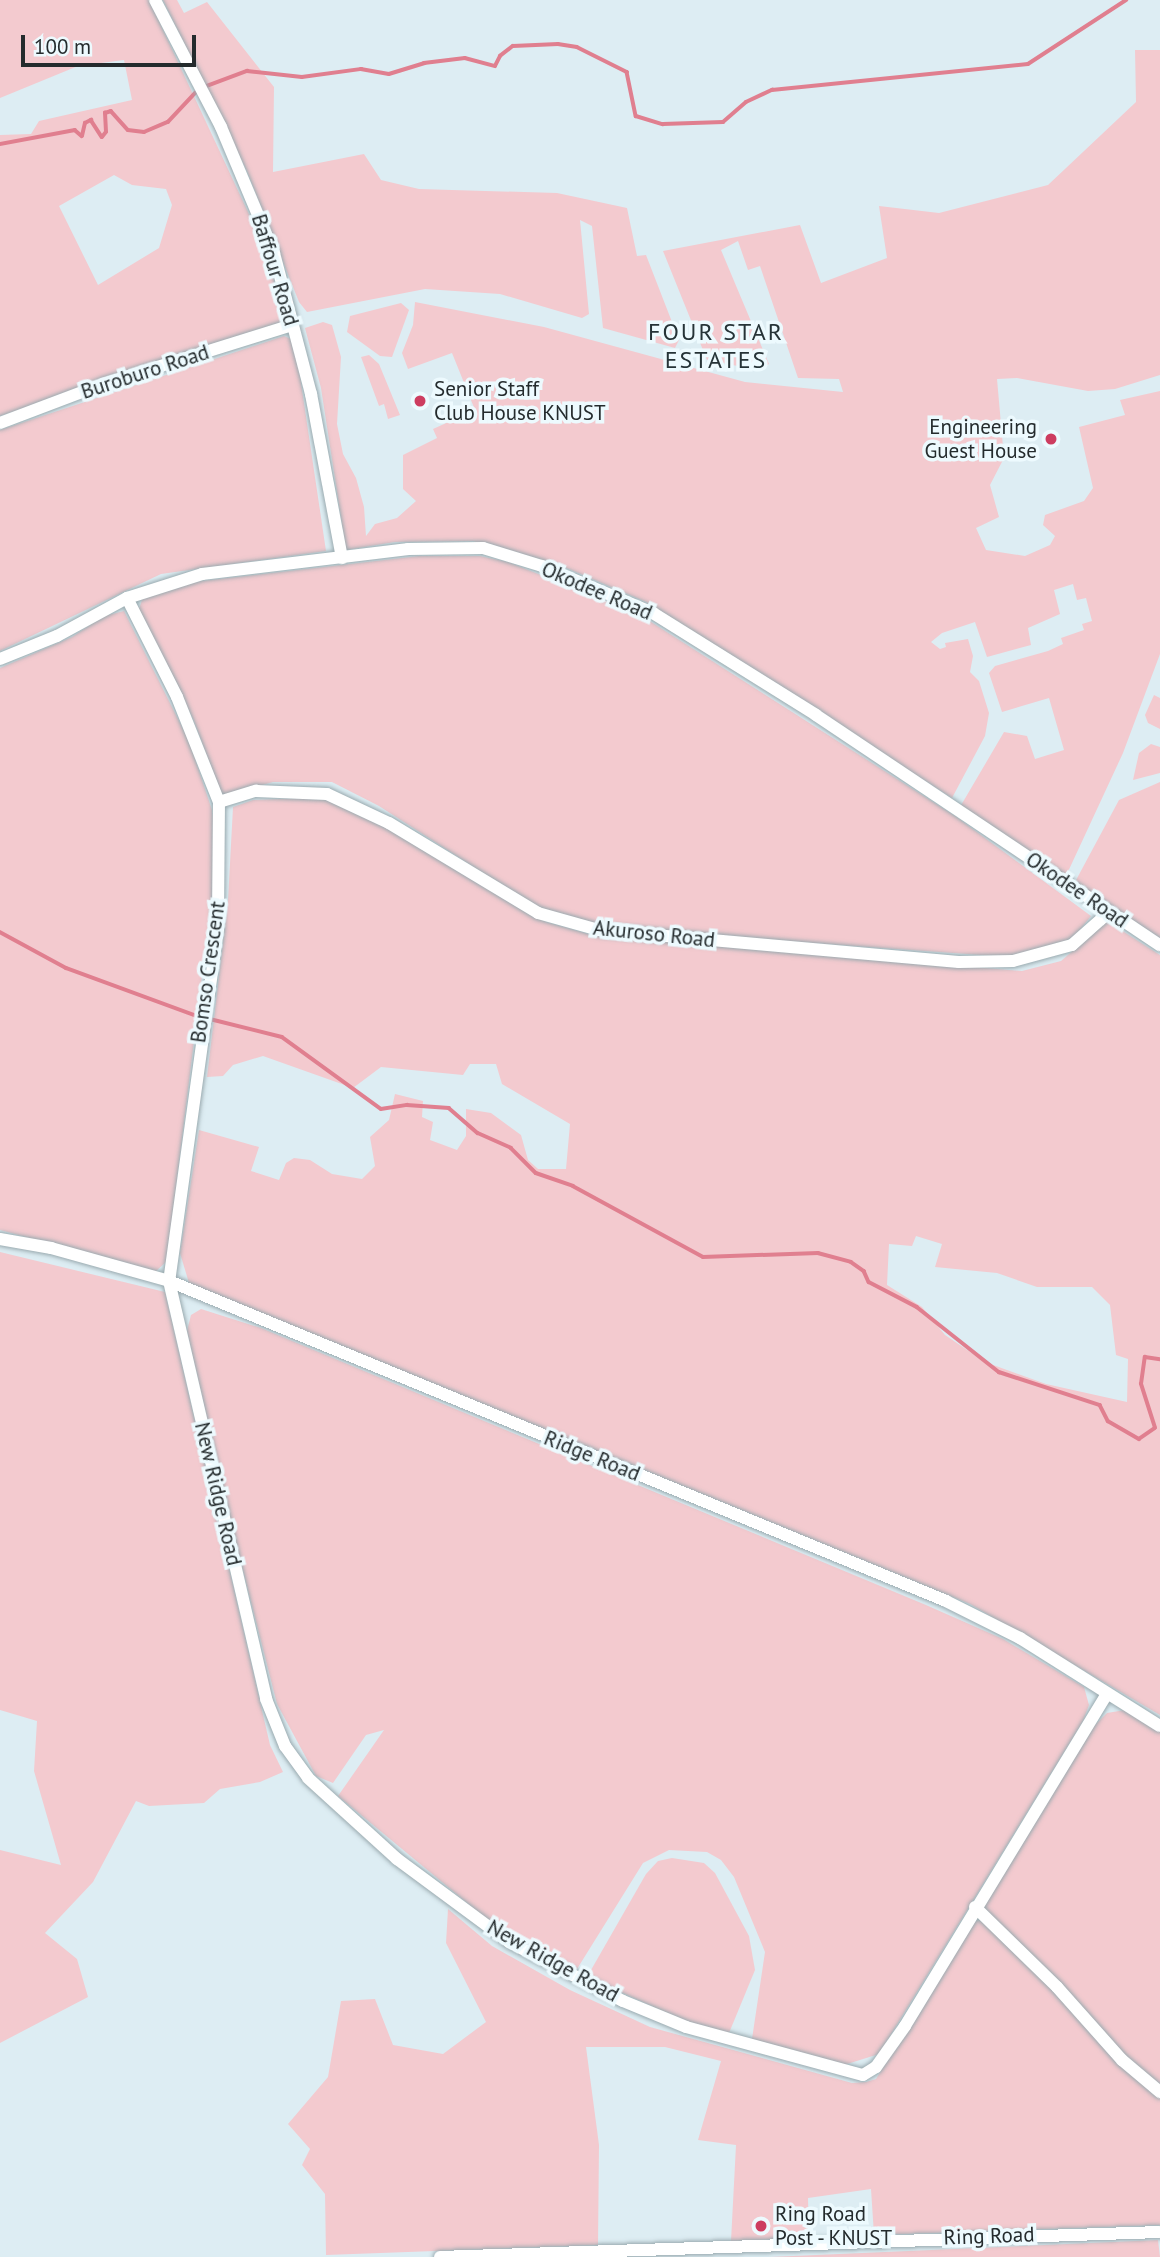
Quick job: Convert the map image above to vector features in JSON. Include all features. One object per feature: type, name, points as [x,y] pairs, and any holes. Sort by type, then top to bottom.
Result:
[{"type":"street","name":"Baffour Road","points":[[155,0],[253,196],[274,253],[311,394],[342,558]]},
{"type":"street","name":"Buroburo Road","points":[[0,423],[103,384],[292,325]]},
{"type":"street","name":"Okodee Road","points":[[0,659],[57,636],[127,598],[202,574],[408,549],[483,548],[636,604],[851,738],[1108,913],[1160,945]]},
{"type":"street","name":"Bomso Crescent","points":[[127,598],[177,697],[219,802],[218,929],[169,1281]]},
{"type":"street","name":"Akuroso Road","points":[[219,802],[256,791],[327,794],[389,823],[552,920],[598,930],[959,962],[1013,961],[1072,945],[1108,913]]},
{"type":"street","name":"Ridge Road","points":[[0,1240],[51,1248],[169,1281],[946,1601],[1020,1638],[1160,1727]]},
{"type":"street","name":"New Ridge Road","points":[[169,1281],[274,1723],[308,1778],[397,1859],[509,1941],[622,2001],[687,2028],[846,2074],[863,2075],[881,2061],[1107,1694]]},
{"type":"street","points":[[975,1907],[1057,1987],[1122,2060],[1160,2092]]},
{"type":"street","name":"Ring Road","points":[[440,2257],[1160,2232]]},
{"type":"shaded area","points":[[0,0],[149,0],[256,229],[283,306],[285,317],[281,323],[0,416],[0,135],[31,134],[39,121],[132,100],[124,60],[78,66],[0,98]],"holes":[[[114,175],[132,185],[166,189],[172,205],[159,248],[98,285],[59,206]]]},
{"type":"shaded area","points":[[163,0],[177,0],[184,13],[207,2],[274,87],[273,172],[364,154],[381,180],[419,189],[557,193],[627,208],[637,256],[646,255],[679,340],[675,348],[603,328],[592,226],[580,220],[589,314],[582,318],[500,294],[425,289],[307,312],[299,302],[247,171]]},
{"type":"shaded area","points":[[1135,50],[1160,50],[1160,375],[1115,389],[1088,391],[1017,378],[997,379],[1004,458],[990,485],[999,517],[976,528],[986,550],[1025,556],[1050,545],[1055,536],[1043,525],[1045,515],[1084,501],[1093,488],[1079,427],[1125,415],[1120,400],[1160,391],[1160,654],[1123,753],[1066,876],[960,807],[1004,732],[1027,736],[1035,759],[1064,750],[1049,698],[1002,712],[989,673],[995,666],[1048,651],[1063,644],[1061,638],[1084,630],[1082,624],[1092,621],[1086,598],[1077,600],[1073,584],[1054,590],[1060,614],[1028,628],[1031,645],[987,657],[975,622],[942,633],[931,642],[940,649],[946,647],[945,643],[968,639],[973,656],[970,672],[979,681],[989,713],[985,736],[952,798],[646,602],[557,564],[473,541],[395,542],[346,550],[321,388],[305,328],[323,322],[332,325],[341,357],[337,424],[343,454],[356,478],[364,507],[366,536],[375,524],[397,518],[416,501],[403,489],[403,455],[437,438],[433,429],[475,410],[452,353],[408,369],[402,353],[413,325],[415,302],[544,327],[745,382],[843,392],[839,379],[798,378],[760,266],[748,270],[738,241],[721,250],[769,364],[758,370],[707,360],[663,251],[800,225],[821,283],[887,258],[879,206],[939,213],[1048,185],[1136,102]]},
{"type":"shaded area","points":[[401,303],[409,310],[392,357],[380,356],[347,332],[350,316]]},
{"type":"shaded area","points":[[284,336],[291,339],[297,356],[326,551],[161,574],[0,651],[0,430]]},
{"type":"shaded area","points":[[369,355],[379,364],[400,415],[388,419],[384,404],[379,406],[361,357]]},
{"type":"shaded area","points":[[419,556],[480,556],[508,562],[637,613],[955,816],[1091,916],[1075,936],[1053,948],[1009,957],[615,929],[567,919],[530,903],[379,806],[332,782],[273,782],[222,796],[194,721],[139,609],[143,597],[193,582]]},
{"type":"shaded area","points":[[124,611],[189,741],[212,810],[217,854],[167,1261],[155,1272],[0,1230],[0,668],[72,637],[104,616]]},
{"type":"shaded area","points":[[1154,695],[1160,698],[1160,729],[1148,723],[1145,715]]},
{"type":"shaded area","points":[[1151,744],[1160,747],[1160,773],[1133,780],[1139,753]]},
{"type":"shaded area","points":[[1160,782],[1160,938],[1075,882],[1119,800]]},
{"type":"shaded area","points":[[253,800],[328,800],[374,819],[546,922],[592,935],[1022,971],[1061,961],[1107,921],[1160,955],[1160,1715],[970,1604],[189,1283],[180,1253],[199,1130],[259,1147],[251,1171],[279,1180],[286,1163],[294,1158],[310,1160],[332,1174],[362,1179],[375,1166],[370,1137],[389,1120],[395,1094],[423,1101],[422,1117],[433,1122],[430,1140],[457,1150],[466,1136],[466,1109],[491,1113],[521,1135],[528,1160],[538,1169],[566,1169],[570,1124],[502,1084],[496,1064],[470,1064],[463,1075],[381,1067],[353,1088],[263,1056],[233,1065],[223,1076],[207,1077],[228,901],[233,807]],"holes":[[[916,1236],[942,1244],[935,1267],[997,1273],[1037,1287],[1092,1287],[1110,1305],[1116,1355],[1128,1359],[1127,1402],[1046,1384],[985,1362],[945,1335],[922,1307],[887,1285],[889,1244],[912,1246]]]},
{"type":"shaded area","points":[[0,1252],[165,1292],[270,1745],[283,1772],[260,1782],[220,1789],[204,1803],[149,1806],[136,1801],[93,1882],[45,1933],[77,1959],[88,1997],[0,2043],[0,1850],[61,1865],[34,1771],[37,1721],[0,1710]]},
{"type":"shaded area","points":[[201,1309],[261,1328],[926,1605],[1003,1639],[1084,1687],[1089,1705],[1083,1721],[879,2054],[844,2065],[752,2039],[765,1952],[734,1877],[721,1860],[707,1852],[669,1850],[643,1863],[577,1969],[570,1969],[489,1921],[338,1796],[384,1730],[366,1735],[333,1783],[316,1776],[277,1704],[235,1539],[187,1331],[191,1315]]},
{"type":"shaded area","points":[[1125,1710],[1160,1732],[1160,2225],[874,2235],[871,2189],[808,2198],[809,2238],[731,2241],[736,2145],[698,2140],[721,2061],[665,2047],[586,2047],[599,2145],[598,2245],[326,2255],[325,2194],[302,2165],[310,2149],[288,2124],[328,2077],[341,2001],[375,1999],[393,2045],[443,2054],[486,2022],[446,1943],[448,1909],[492,1946],[570,1990],[650,2027],[852,2083],[866,2082],[876,2079],[973,1921],[982,1920],[984,1904],[1089,1731],[1107,1713]]},
{"type":"shaded area","points":[[672,1858],[704,1863],[715,1873],[749,1936],[755,1970],[729,2033],[692,2024],[587,1977],[646,1874],[658,1861]]},
{"type":"shaded area","points":[[1158,2240],[1160,2257],[770,2257]]},
{"type":"waterway","points":[[207,86],[247,71],[302,77],[361,69],[389,74],[424,63],[465,58],[495,66],[500,56],[513,46],[558,44],[577,47],[627,72],[636,116],[663,124],[723,122],[746,102],[772,90],[1028,64],[1126,0]]},
{"type":"waterway","points":[[0,144],[75,130],[82,136],[85,123],[91,120],[102,137],[106,132],[105,113],[111,111],[128,130],[144,132],[168,122],[195,93]]},
{"type":"waterway","points":[[0,932],[66,968],[197,1016]]},
{"type":"waterway","points":[[210,1019],[282,1037],[381,1109],[407,1105],[449,1108],[478,1133],[511,1148],[536,1173],[573,1186],[703,1257],[818,1253],[851,1262],[864,1271],[869,1282],[917,1307],[999,1372],[1100,1405],[1108,1421],[1139,1439],[1155,1428],[1141,1384],[1145,1357],[1160,1359]]},
{"type":"place","name":"Senior Staff Club House KNUST","points":[[420,401]]},
{"type":"place","name":"Engineering Guest House","points":[[1051,439]]},
{"type":"place","name":"Ring Road Post - KNUST","points":[[761,2226]]},
{"type":"district","name":"FOUR STAR ESTATES","points":[[716,346]]}]
